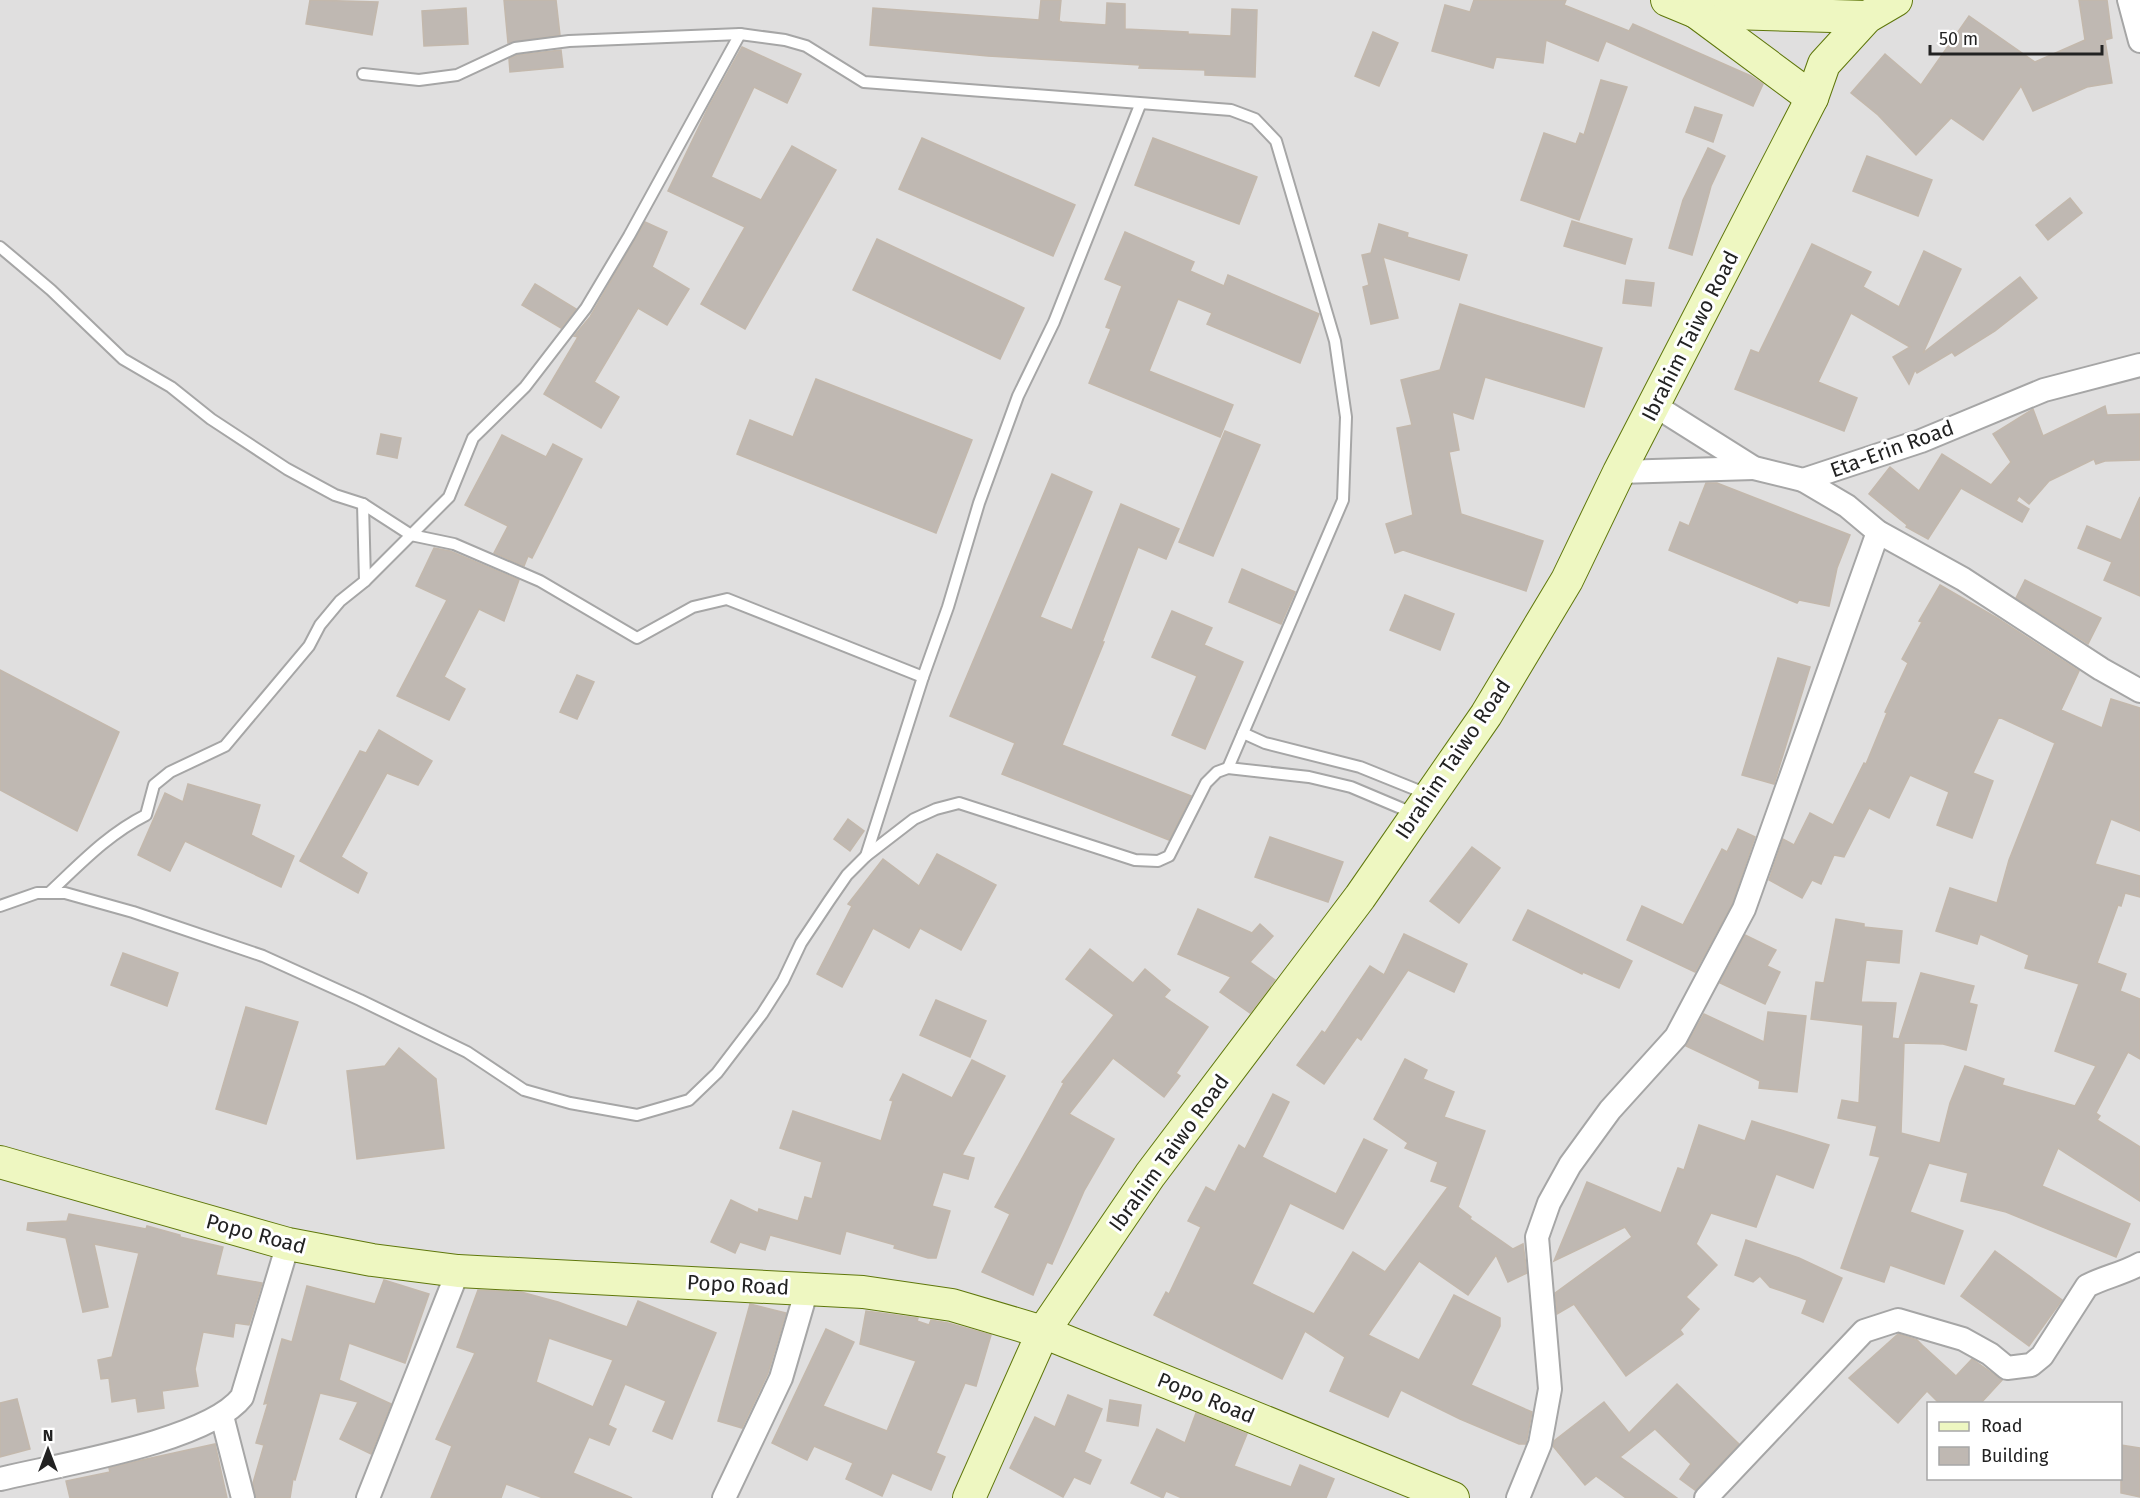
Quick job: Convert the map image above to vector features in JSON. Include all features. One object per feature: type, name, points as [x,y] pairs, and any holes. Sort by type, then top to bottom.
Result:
[{"type":"main road","points":[[1667,0],[1695,12],[1812,98]]},
{"type":"main road","name":"Ibrahim Taiwo Road","points":[[969,1498],[1043,1332],[1150,1175],[1360,897],[1486,715],[1567,580],[1619,472],[1812,98],[1824,64],[1867,17],[1896,0]]},
{"type":"main road","points":[[1695,12],[1867,17]]},
{"type":"main road","name":"Popo Road","points":[[0,1162],[288,1244],[372,1260],[458,1271],[863,1292],[952,1305],[1043,1332],[1453,1498]]},
{"type":"street","points":[[2129,0],[2140,41]]},
{"type":"street","name":"Eta-Erin Road","points":[[1654,405],[1754,468],[1803,480],[1921,441],[2044,390],[2140,365]]},
{"type":"street","points":[[1619,472],[1754,468]]},
{"type":"street","points":[[1803,480],[1846,506],[1878,532],[1963,579],[2101,669],[2140,691]]},
{"type":"street","points":[[1518,1498],[1540,1444],[1550,1389],[1537,1237],[1549,1203],[1570,1164],[1610,1110],[1676,1037],[1744,909],[1878,532]]},
{"type":"street","points":[[0,1479],[177,1437],[232,1410],[242,1397],[288,1244]]},
{"type":"street","points":[[1706,1498],[1864,1331],[1898,1320],[1963,1339],[1990,1354],[2007,1368],[2031,1365],[2042,1356],[2086,1286],[2098,1280],[2120,1275],[2140,1264]]},
{"type":"street","points":[[368,1498],[458,1271]]},
{"type":"street","points":[[724,1498],[782,1377],[807,1289]]},
{"type":"street","points":[[222,1416],[243,1498]]},
{"type":"lane","points":[[49,893],[96,848],[123,827],[146,815],[154,785],[170,772],[225,746],[309,646],[320,625],[340,602],[365,581],[449,497],[473,438],[525,387],[586,308],[629,236],[740,34]]},
{"type":"lane","points":[[363,74],[419,80],[457,75],[515,48],[569,41],[740,34],[785,40],[806,46],[864,82],[1140,105],[1232,110],[1256,119],[1276,141],[1335,342],[1346,417],[1342,500],[1228,768]]},
{"type":"lane","points":[[866,856],[923,677],[948,607],[979,503],[1018,396],[1054,322],[1140,105]]},
{"type":"lane","points":[[0,247],[51,290],[123,359],[171,387],[211,419],[287,469],[334,495],[363,504],[411,535],[454,544],[540,581],[637,638],[693,607],[728,599],[923,677]]},
{"type":"lane","points":[[363,504],[365,581]]},
{"type":"lane","points":[[1243,733],[1265,743],[1360,767],[1423,805]]},
{"type":"lane","points":[[0,906],[38,893],[49,893],[65,894],[133,912],[263,956],[467,1052],[524,1090],[570,1103],[637,1115],[689,1100],[717,1073],[762,1014],[783,981],[801,943],[847,875],[866,856],[914,819],[936,809],[960,803],[1135,860],[1158,861],[1169,856],[1206,783],[1217,772],[1228,768],[1289,774],[1341,784],[1423,805]]},
{"type":"shaded area","points":[[0,0],[2140,0],[2140,1498],[0,1498]]},
{"type":"building","points":[[310,0],[378,2],[372,35],[306,24]]},
{"type":"building","points":[[504,0],[556,0],[560,35],[508,43]]},
{"type":"building","points":[[1041,0],[1061,0],[1059,21],[1062,22],[1106,25],[1107,3],[1125,4],[1125,29],[1231,36],[1232,9],[1257,10],[1255,77],[1205,75],[1205,70],[1139,68],[1140,65],[988,56],[870,45],[873,8],[1039,20]]},
{"type":"building","points":[[1474,0],[1566,0],[1564,5],[1629,31],[1633,24],[1751,76],[1763,84],[1753,106],[1606,41],[1598,61],[1546,40],[1543,63],[1496,57],[1493,68],[1432,51],[1445,5],[1470,12]]},
{"type":"building","points":[[2079,0],[2107,0],[2112,38],[2105,40],[2112,83],[2087,87],[2033,111],[2021,86],[1983,140],[1951,118],[1916,155],[1878,115],[1851,93],[1885,54],[1921,85],[1969,16],[2035,62],[2085,40]]},
{"type":"building","points":[[466,8],[468,44],[424,46],[422,11]]},
{"type":"building","points":[[1373,32],[1398,43],[1379,86],[1355,76]]},
{"type":"building","points":[[742,47],[801,74],[787,103],[754,87],[711,177],[761,200],[792,146],[836,170],[745,329],[701,304],[745,227],[668,191],[708,108]]},
{"type":"building","points":[[561,50],[563,67],[510,72],[509,59],[517,55]]},
{"type":"building","points":[[1601,80],[1627,87],[1579,220],[1521,200],[1544,133],[1576,144],[1580,133],[1584,135]]},
{"type":"building","points":[[1695,107],[1722,115],[1713,142],[1686,132]]},
{"type":"building","points":[[922,138],[1075,205],[1053,256],[899,189]]},
{"type":"building","points":[[1153,138],[1257,177],[1239,224],[1135,185]]},
{"type":"building","points":[[1708,148],[1725,156],[1711,186],[1692,255],[1669,248],[1683,200]]},
{"type":"building","points":[[1867,156],[1932,180],[1918,216],[1853,191]]},
{"type":"building","points":[[2070,198],[2082,213],[2048,240],[2036,225]]},
{"type":"building","points":[[1572,221],[1632,239],[1625,264],[1564,246]]},
{"type":"building","points":[[645,222],[667,232],[652,267],[689,289],[667,325],[638,308],[594,382],[619,397],[601,428],[544,394],[578,337],[574,336],[590,317]]},
{"type":"building","points":[[1379,224],[1408,233],[1407,237],[1467,255],[1459,280],[1383,257],[1398,318],[1371,324],[1363,287],[1369,285],[1362,255],[1371,253]]},
{"type":"building","points":[[1125,232],[1194,262],[1190,271],[1224,286],[1228,275],[1319,314],[1300,363],[1207,324],[1212,313],[1178,299],[1149,371],[1233,405],[1220,437],[1089,383],[1111,329],[1106,327],[1122,286],[1105,279]]},
{"type":"building","points":[[877,239],[1024,308],[1000,359],[853,290]]},
{"type":"building","points":[[1812,244],[1871,272],[1863,287],[1899,307],[1924,251],[1961,269],[1923,353],[2020,277],[2037,298],[1995,331],[1955,356],[1952,352],[1917,373],[1915,370],[1909,384],[1893,357],[1910,347],[1851,313],[1818,382],[1857,398],[1844,431],[1735,389],[1751,350],[1759,353]]},
{"type":"building","points":[[1626,280],[1654,283],[1651,306],[1623,303]]},
{"type":"building","points":[[535,284],[576,309],[561,328],[522,305]]},
{"type":"building","points":[[1460,304],[1602,348],[1584,407],[1485,377],[1473,419],[1452,412],[1459,450],[1449,452],[1461,514],[1543,541],[1526,591],[1403,550],[1395,553],[1386,524],[1413,515],[1397,428],[1412,425],[1401,380],[1440,370]]},
{"type":"building","points":[[816,379],[972,440],[936,533],[737,454],[750,420],[793,437]]},
{"type":"building","points":[[2105,406],[2107,415],[2140,414],[2140,460],[2105,461],[2096,464],[2094,459],[2049,481],[2029,504],[2019,496],[2016,501],[2029,509],[2022,522],[1961,488],[1928,539],[1906,527],[1907,525],[1869,494],[1890,467],[1919,491],[1942,454],[1991,485],[2011,462],[1993,434],[2033,409],[2043,436]]},
{"type":"building","points":[[1225,431],[1260,445],[1213,556],[1179,542]]},
{"type":"building","points":[[381,434],[401,438],[397,458],[377,454]]},
{"type":"building","points":[[502,435],[546,457],[553,444],[582,459],[532,558],[528,556],[524,566],[494,553],[508,526],[465,505]]},
{"type":"building","points":[[1052,474],[1092,492],[1040,617],[1072,630],[1121,504],[1179,529],[1166,559],[1138,547],[1102,642],[1104,642],[1062,745],[1191,796],[1169,840],[1002,774],[1015,743],[950,716]]},
{"type":"building","points":[[1706,483],[1717,483],[1850,535],[1837,568],[1829,606],[1799,600],[1797,603],[1669,550],[1680,522],[1689,526]]},
{"type":"building","points":[[2140,497],[2140,596],[2104,580],[2112,562],[2078,548],[2087,526],[2121,540]]},
{"type":"building","points":[[434,548],[450,551],[519,580],[504,621],[479,609],[444,677],[465,689],[449,720],[397,696],[447,600],[416,586]]},
{"type":"building","points":[[1242,569],[1295,592],[1281,624],[1229,602]]},
{"type":"building","points":[[2025,580],[2101,618],[2088,644],[2016,598]]},
{"type":"building","points":[[1940,585],[1997,618],[2079,671],[2061,710],[2102,728],[2111,699],[2140,708],[2140,831],[2111,819],[2095,864],[2140,876],[2140,897],[2125,893],[2121,906],[2118,905],[2097,963],[2126,974],[2120,991],[2140,999],[2140,1059],[2128,1052],[2096,1113],[2100,1116],[2097,1120],[2140,1147],[2140,1201],[2058,1148],[2042,1186],[2130,1224],[2116,1257],[2006,1212],[1961,1201],[1968,1173],[1929,1163],[1910,1212],[1963,1231],[1944,1284],[1890,1265],[1884,1282],[1841,1268],[1880,1157],[1870,1155],[1877,1126],[1838,1118],[1842,1100],[1859,1103],[1863,1025],[1811,1019],[1816,982],[1824,983],[1836,919],[1864,924],[1864,927],[1902,931],[1899,963],[1866,960],[1861,1002],[1896,1003],[1892,1038],[1899,1039],[1921,973],[1974,986],[1969,1003],[1977,1005],[1966,1050],[1943,1044],[1904,1043],[1901,1133],[1940,1143],[1950,1103],[1965,1066],[2004,1079],[2002,1085],[2075,1106],[2096,1066],[2055,1051],[2079,984],[2025,968],[2029,955],[1980,934],[1977,944],[1936,931],[1950,888],[1997,903],[2009,860],[2055,743],[1999,717],[1973,773],[1993,781],[1972,838],[1937,825],[1949,792],[1910,775],[1889,818],[1869,808],[1844,857],[1834,855],[1821,884],[1812,880],[1802,898],[1769,880],[1783,839],[1794,845],[1810,813],[1833,825],[1864,763],[1866,764],[1887,713],[1885,712],[1908,663],[1902,659],[1922,622],[1919,621]]},
{"type":"building","points":[[1405,595],[1454,614],[1440,650],[1390,630]]},
{"type":"building","points":[[1172,611],[1212,628],[1204,645],[1243,662],[1205,749],[1172,735],[1197,676],[1152,657]]},
{"type":"building","points":[[1778,658],[1810,667],[1774,784],[1742,775]]},
{"type":"building","points":[[0,670],[119,732],[77,831],[0,790]]},
{"type":"building","points":[[577,675],[594,682],[577,719],[560,712]]},
{"type":"building","points":[[379,730],[432,761],[418,785],[387,773],[341,857],[367,873],[358,893],[300,861],[360,751],[366,753]]},
{"type":"building","points":[[188,784],[260,805],[251,835],[294,856],[281,887],[185,841],[170,871],[138,855],[165,793],[183,802]]},
{"type":"building","points":[[848,819],[864,831],[850,851],[834,839]]},
{"type":"building","points":[[1738,829],[1755,837],[1732,904],[1695,972],[1627,940],[1642,906],[1683,925],[1722,849],[1727,852]]},
{"type":"building","points":[[1270,837],[1343,862],[1328,902],[1255,877]]},
{"type":"building","points":[[1472,847],[1500,868],[1459,923],[1430,901]]},
{"type":"building","points":[[937,854],[996,885],[961,950],[920,928],[909,948],[873,928],[842,987],[817,974],[852,906],[848,904],[883,859],[919,886]]},
{"type":"building","points":[[1198,909],[1252,933],[1260,924],[1273,936],[1250,962],[1275,980],[1250,1013],[1220,992],[1231,977],[1178,954]]},
{"type":"building","points":[[1528,910],[1632,961],[1619,988],[1583,972],[1582,974],[1513,940]]},
{"type":"building","points":[[1404,934],[1467,964],[1454,992],[1408,970],[1361,1040],[1357,1037],[1324,1084],[1297,1065],[1322,1031],[1325,1033],[1370,966],[1384,975]]},
{"type":"building","points":[[1745,935],[1776,950],[1767,966],[1780,972],[1765,1004],[1720,983]]},
{"type":"building","points":[[1090,949],[1133,983],[1145,969],[1170,990],[1164,997],[1208,1027],[1176,1073],[1180,1076],[1164,1097],[1113,1058],[1069,1114],[1114,1139],[1084,1191],[1052,1264],[1047,1262],[1033,1295],[982,1272],[1010,1214],[995,1207],[1064,1083],[1062,1082],[1114,1015],[1066,979]]},
{"type":"building","points":[[123,953],[178,973],[167,1006],[111,985]]},
{"type":"building","points":[[936,1000],[986,1021],[970,1057],[920,1035]]},
{"type":"building","points":[[246,1007],[298,1022],[266,1124],[216,1109]]},
{"type":"building","points":[[1768,1012],[1806,1016],[1797,1092],[1759,1088],[1760,1081],[1686,1046],[1704,1014],[1764,1042]]},
{"type":"building","points":[[399,1048],[436,1079],[444,1148],[357,1159],[347,1071],[385,1066]]},
{"type":"building","points":[[1405,1059],[1427,1070],[1423,1079],[1454,1092],[1444,1117],[1485,1131],[1458,1207],[1471,1217],[1470,1219],[1513,1249],[1523,1244],[1527,1273],[1508,1282],[1496,1255],[1468,1295],[1419,1261],[1368,1335],[1419,1360],[1454,1295],[1500,1318],[1500,1326],[1471,1385],[1532,1412],[1526,1444],[1519,1444],[1460,1419],[1401,1390],[1388,1417],[1330,1391],[1345,1357],[1305,1331],[1282,1379],[1154,1315],[1166,1292],[1169,1294],[1201,1227],[1188,1221],[1206,1187],[1215,1192],[1239,1145],[1245,1149],[1273,1094],[1289,1102],[1262,1157],[1336,1194],[1364,1139],[1387,1150],[1343,1229],[1290,1203],[1252,1284],[1314,1314],[1353,1252],[1385,1272],[1448,1187],[1431,1181],[1438,1162],[1405,1148],[1408,1143],[1374,1119]]},
{"type":"building","points":[[972,1060],[1005,1076],[962,1155],[974,1158],[968,1179],[943,1172],[932,1206],[950,1211],[936,1258],[928,1258],[894,1248],[895,1245],[846,1231],[840,1254],[770,1235],[765,1250],[740,1242],[735,1253],[711,1242],[731,1200],[758,1213],[759,1209],[798,1221],[805,1197],[812,1199],[822,1162],[780,1148],[793,1111],[881,1141],[893,1101],[890,1100],[903,1074],[952,1098]]},
{"type":"building","points":[[1752,1121],[1829,1145],[1813,1188],[1776,1174],[1756,1227],[1711,1213],[1696,1244],[1717,1265],[1686,1297],[1699,1309],[1680,1330],[1683,1334],[1626,1376],[1574,1304],[1557,1314],[1555,1293],[1632,1237],[1625,1227],[1554,1261],[1587,1182],[1661,1213],[1678,1168],[1684,1170],[1699,1125],[1745,1141]]},
{"type":"building","points":[[69,1214],[146,1229],[147,1226],[180,1235],[180,1237],[223,1247],[216,1275],[262,1283],[249,1325],[235,1323],[233,1337],[203,1332],[195,1369],[198,1386],[162,1391],[164,1408],[138,1412],[136,1398],[112,1402],[109,1378],[101,1379],[98,1360],[112,1357],[139,1253],[94,1244],[108,1307],[83,1312],[66,1238],[27,1230],[28,1223],[67,1221]]},
{"type":"building","points":[[1746,1240],[1799,1258],[1842,1278],[1823,1322],[1802,1313],[1807,1300],[1770,1287],[1760,1276],[1753,1282],[1735,1275]]},
{"type":"building","points":[[1995,1251],[2062,1300],[2029,1346],[1961,1296]]},
{"type":"building","points":[[384,1280],[429,1294],[405,1363],[349,1343],[339,1380],[391,1404],[371,1454],[340,1439],[358,1402],[320,1393],[295,1480],[293,1479],[290,1498],[256,1498],[253,1483],[264,1445],[256,1443],[268,1403],[264,1404],[282,1339],[292,1342],[307,1286],[375,1304]]},
{"type":"building","points":[[478,1290],[521,1292],[558,1302],[627,1327],[638,1301],[716,1333],[672,1439],[653,1431],[666,1401],[625,1384],[608,1425],[616,1429],[609,1445],[589,1437],[573,1473],[632,1498],[543,1498],[506,1484],[501,1498],[431,1498],[452,1446],[436,1439],[475,1353],[457,1347]],"holes":[[[549,1338],[613,1360],[593,1407],[536,1382]]]},
{"type":"building","points":[[750,1304],[786,1313],[768,1373],[742,1428],[718,1421]]},
{"type":"building","points":[[866,1311],[918,1318],[917,1321],[929,1325],[931,1320],[948,1323],[991,1335],[976,1386],[965,1383],[936,1453],[945,1457],[931,1490],[892,1473],[882,1496],[846,1479],[853,1463],[814,1446],[807,1460],[772,1443],[826,1329],[854,1342],[823,1406],[887,1431],[916,1361],[860,1344]]},
{"type":"building","points":[[1898,1334],[1917,1340],[1922,1345],[1920,1351],[1923,1346],[1956,1376],[1972,1359],[2002,1380],[1982,1402],[1938,1402],[1927,1391],[1898,1423],[1849,1378]]},
{"type":"building","points":[[1677,1384],[1739,1444],[1695,1490],[1680,1479],[1691,1464],[1655,1429],[1620,1457],[1677,1498],[1626,1498],[1596,1476],[1585,1485],[1553,1446],[1554,1441],[1604,1402],[1629,1433]]},
{"type":"building","points":[[1068,1395],[1102,1409],[1084,1452],[1101,1460],[1090,1484],[1074,1477],[1063,1497],[1010,1468],[1035,1417],[1055,1427]]},
{"type":"building","points":[[17,1399],[30,1449],[0,1457],[0,1403]]},
{"type":"building","points":[[1110,1400],[1141,1405],[1138,1426],[1107,1421]]},
{"type":"building","points":[[1196,1413],[1247,1434],[1234,1466],[1291,1487],[1300,1465],[1334,1479],[1326,1498],[1182,1498],[1166,1491],[1163,1498],[1131,1483],[1157,1429],[1185,1443]]},
{"type":"building","points":[[215,1444],[227,1498],[70,1498],[66,1481],[110,1472],[109,1468]]},
{"type":"building","points":[[2122,1445],[2140,1448],[2140,1497],[2121,1493]]}]
